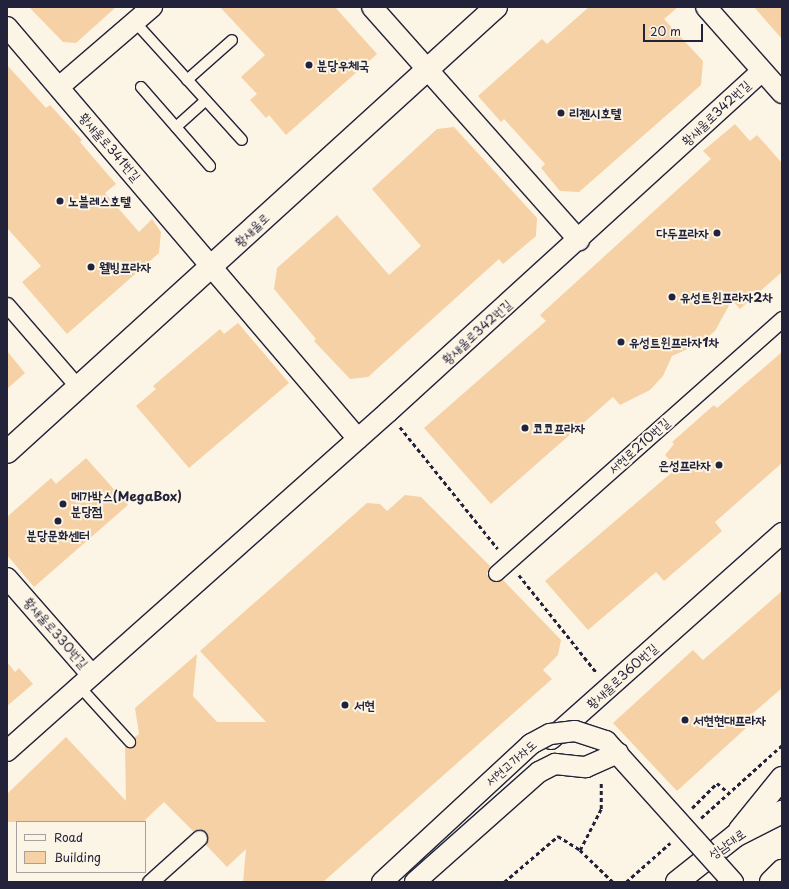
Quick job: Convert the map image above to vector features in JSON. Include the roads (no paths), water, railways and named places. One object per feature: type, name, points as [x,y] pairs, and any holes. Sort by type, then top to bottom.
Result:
[{"type":"main road","name":"황새울로","points":[[7,452],[496,7]]},
{"type":"main road","points":[[735,836],[782,778]]},
{"type":"main road","name":"성남대로","points":[[677,882],[735,836],[782,812]]},
{"type":"street","points":[[59,87],[152,7]]},
{"type":"street","points":[[372,7],[579,240]]},
{"type":"street","points":[[706,7],[782,92]]},
{"type":"street","name":"황새울로341번길","points":[[7,28],[213,266]]},
{"type":"street","name":"황새울로342번길","points":[[86,681],[579,240],[762,71]]},
{"type":"street","points":[[213,266],[358,439]]},
{"type":"street","points":[[7,305],[79,388]]},
{"type":"street","name":"서현로210번길","points":[[496,573],[782,320]]},
{"type":"street","name":"황새울로360번길","points":[[392,882],[782,533]]},
{"type":"street","name":"황새울로330번길","points":[[7,578],[86,681],[7,750]]},
{"type":"street","name":"서현고가차도","points":[[382,882],[539,738],[560,732],[590,734],[606,740],[733,882]]},
{"type":"street","points":[[415,882],[538,772],[556,764],[586,767],[618,754]]},
{"type":"street","points":[[150,882],[199,838]]},
{"type":"lane","points":[[135,22],[242,140]]},
{"type":"lane","points":[[187,80],[232,40]]},
{"type":"lane","points":[[141,87],[210,166]]},
{"type":"lane","points":[[176,127],[206,100]]},
{"type":"lane","points":[[86,681],[130,742]]},
{"type":"place","name":"분당우체국","points":[[309,65]]},
{"type":"place","name":"리젠시호텔","points":[[561,113]]},
{"type":"place","name":"노블레스호텔","points":[[60,201]]},
{"type":"place","name":"다두프라자","points":[[717,233]]},
{"type":"place","name":"웰빙프라자","points":[[91,267]]},
{"type":"place","name":"유성트윈프라자2차","points":[[672,297]]},
{"type":"place","name":"유성트윈프라자1차","points":[[621,342]]},
{"type":"place","name":"코코프라자","points":[[525,428]]},
{"type":"place","name":"은성프라자","points":[[719,465]]},
{"type":"place","name":"메가박스(MegaBox) 분당점","points":[[63,504]]},
{"type":"place","name":"분당문화센터","points":[[58,521]]},
{"type":"place","name":"서현","points":[[345,705]]},
{"type":"place","name":"서현현대프라자","points":[[685,720]]}]
